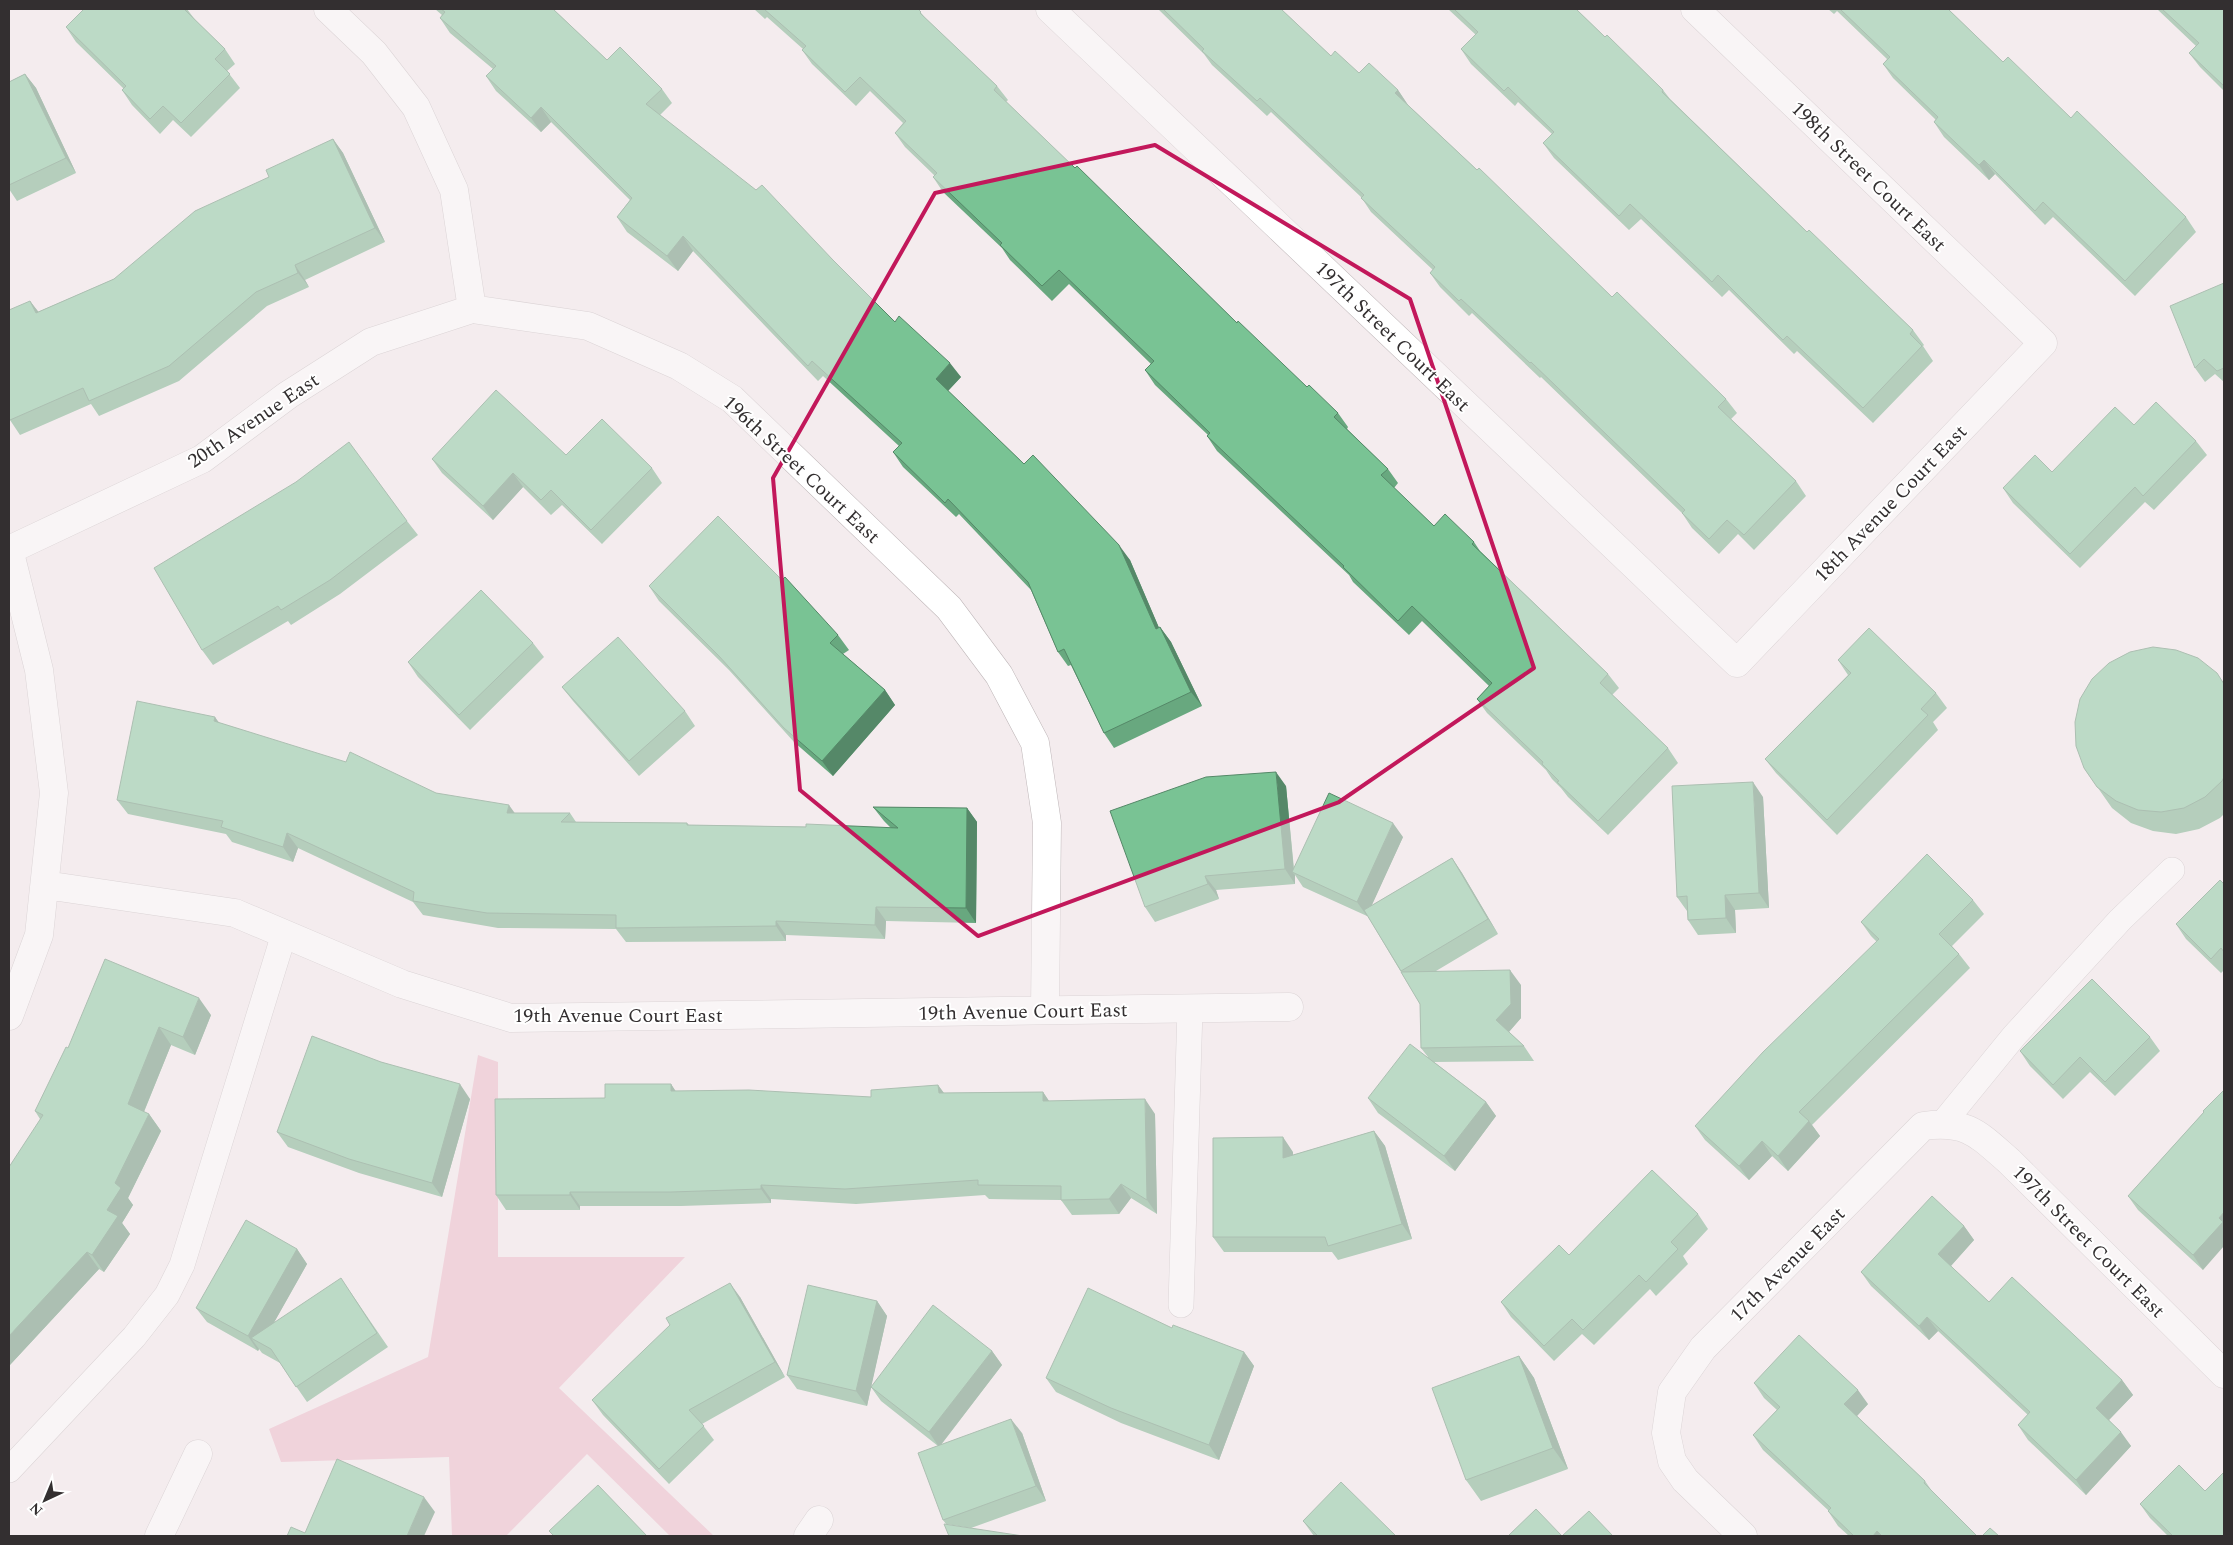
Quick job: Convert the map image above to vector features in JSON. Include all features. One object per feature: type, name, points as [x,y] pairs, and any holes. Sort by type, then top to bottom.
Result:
[{"type":"street","points":[[328,9],[374,53],[416,107],[454,190],[472,309]]},
{"type":"street","name":"197th Street Court East","points":[[1050,9],[1737,662]]},
{"type":"street","name":"198th Street Court East","points":[[1695,9],[2043,343]]},
{"type":"street","name":"20th Avenue East","points":[[9,550],[202,459],[288,395],[371,342],[472,309]]},
{"type":"street","name":"196th Street Court East","points":[[472,309],[588,326],[679,366],[732,399],[949,608],[998,675],[1035,744],[1047,823],[1046,1010]]},
{"type":"street","name":"18th Avenue Court East","points":[[1737,662],[2043,343]]},
{"type":"street","points":[[9,550],[39,670],[54,793],[39,935],[9,1016]]},
{"type":"street","name":"19th Avenue Court East","points":[[45,885],[235,913],[402,984],[511,1018],[1289,1007]]},
{"type":"street","name":"197th Street Court East","points":[[1943,1123],[1975,1132],[2009,1161],[2222,1369]]},
{"type":"street","name":"17th Avenue East","points":[[1743,1536],[1685,1480],[1672,1461],[1666,1433],[1672,1392],[1703,1348],[1923,1126],[1943,1123]]},
{"type":"street","points":[[159,1536],[198,1454]]},
{"type":"lane","points":[[1943,1123],[2014,1036],[2120,920],[2172,870]]},
{"type":"lane","points":[[9,1470],[134,1337],[167,1295],[182,1265],[284,934]]},
{"type":"lane","points":[[1181,1305],[1190,1008]]},
{"type":"highlighted area","points":[[1155,145],[1410,299],[1534,668],[1339,802],[978,936],[800,790],[773,478],[935,193]]},
{"type":"shaded area","points":[[478,1055],[498,1062],[498,1257],[685,1257],[559,1388],[714,1536],[670,1536],[587,1454],[506,1536],[452,1536],[449,1457],[281,1462],[269,1429],[428,1357]]},
{"type":"building","points":[[84,9],[184,9],[225,49],[215,59],[230,74],[181,123],[163,106],[150,119],[122,90],[126,86],[66,27]]},
{"type":"building","points":[[441,9],[553,9],[607,60],[620,47],[662,89],[646,104],[756,190],[762,185],[895,322],[899,316],[950,363],[936,379],[1024,464],[1033,455],[1119,545],[1156,629],[1160,627],[1191,692],[1104,733],[1064,649],[1058,652],[1028,582],[948,499],[945,503],[893,452],[902,443],[812,361],[808,366],[683,236],[667,256],[617,217],[632,198],[541,107],[531,118],[486,76],[496,66],[440,18],[445,12]]},
{"type":"building","points":[[764,9],[918,9],[997,86],[994,90],[1075,168],[1077,166],[1237,323],[1238,321],[1307,387],[1309,385],[1338,413],[1334,417],[1388,469],[1381,475],[1434,526],[1445,514],[1474,542],[1472,544],[1608,674],[1600,683],[1668,748],[1598,821],[1557,782],[1559,781],[1542,764],[1543,762],[1477,699],[1492,683],[1412,606],[1398,621],[1344,566],[1207,436],[1210,433],[1145,370],[1154,361],[1059,270],[1042,286],[1000,245],[1002,243],[933,177],[937,173],[895,133],[906,121],[860,77],[845,92],[802,50],[806,46]]},
{"type":"building","points":[[1163,9],[1281,9],[1331,56],[1335,51],[1359,73],[1369,63],[1398,90],[1395,93],[1477,170],[1479,168],[1612,297],[1617,292],[1726,399],[1718,407],[1796,481],[1744,535],[1727,520],[1709,539],[1682,513],[1685,510],[1531,362],[1461,299],[1459,301],[1430,273],[1435,267],[1361,198],[1364,195],[1260,98],[1257,101],[1202,51],[1204,49]]},
{"type":"building","points":[[1454,9],[1576,9],[1605,37],[1607,35],[1663,90],[1662,92],[1807,232],[1809,230],[1913,330],[1910,334],[1922,346],[1863,408],[1787,336],[1783,340],[1718,275],[1712,282],[1630,204],[1619,216],[1543,143],[1554,132],[1508,87],[1504,91],[1461,49],[1478,32]]},
{"type":"building","points":[[1840,9],[1948,9],[2003,62],[2008,57],[2071,118],[2077,111],[2186,217],[2125,281],[2043,202],[2035,211],[1984,160],[1979,165],[1934,122],[1938,117],[1883,64],[1890,57]]},
{"type":"building","points":[[2162,9],[2224,9],[2224,86],[2189,53],[2199,43]]},
{"type":"building","points":[[25,74],[66,158],[9,185],[9,82]]},
{"type":"building","points":[[333,139],[375,228],[295,265],[298,273],[256,292],[169,366],[89,401],[83,388],[10,420],[9,310],[30,301],[36,313],[114,279],[195,211],[269,177],[266,170]]},
{"type":"building","points":[[2224,283],[2224,368],[2217,371],[2204,359],[2195,368],[2170,306]]},
{"type":"building","points":[[496,390],[566,455],[602,419],[652,468],[591,530],[551,490],[541,500],[513,473],[483,506],[432,459]]},
{"type":"building","points":[[2156,402],[2196,441],[2143,496],[2135,487],[2070,554],[2003,488],[2035,455],[2052,472],[2115,407],[2134,425]]},
{"type":"building","points":[[349,442],[407,521],[330,580],[281,610],[278,606],[202,650],[154,568],[296,482]]},
{"type":"building","points":[[718,516],[782,580],[785,577],[838,635],[830,643],[885,690],[822,761],[784,728],[719,656],[649,586]]},
{"type":"building","points":[[481,590],[533,643],[459,715],[408,662]]},
{"type":"building","points":[[1869,628],[1936,693],[1921,709],[1928,715],[1827,820],[1765,759],[1851,673],[1838,660]]},
{"type":"building","points":[[618,637],[685,711],[629,761],[562,687]]},
{"type":"building","points":[[2153,647],[2176,650],[2198,658],[2217,673],[2224,684],[2224,777],[2205,797],[2184,808],[2161,812],[2138,810],[2116,801],[2097,787],[2084,768],[2076,746],[2075,722],[2080,699],[2092,679],[2109,663],[2130,652]]},
{"type":"building","points":[[137,701],[215,717],[214,721],[346,762],[350,752],[436,793],[509,805],[507,813],[570,813],[561,822],[687,823],[687,825],[806,827],[806,824],[898,828],[873,807],[967,808],[966,908],[876,907],[875,925],[776,921],[776,926],[616,928],[616,915],[487,913],[413,901],[414,892],[287,833],[283,847],[221,827],[223,821],[117,800]]},
{"type":"building","points":[[1276,772],[1285,869],[1205,876],[1208,884],[1145,907],[1110,811],[1206,777]]},
{"type":"building","points":[[1753,782],[1759,893],[1725,895],[1726,918],[1688,920],[1687,896],[1677,897],[1672,786]]},
{"type":"building","points":[[1329,793],[1393,823],[1357,902],[1292,872]]},
{"type":"building","points":[[1927,854],[1973,900],[1939,934],[1959,954],[1799,1112],[1809,1121],[1778,1156],[1762,1141],[1739,1166],[1695,1126],[1763,1052],[1879,939],[1861,922]]},
{"type":"building","points":[[1452,858],[1488,919],[1401,971],[1364,910]]},
{"type":"building","points":[[2220,880],[2224,884],[2224,952],[2221,948],[2211,959],[2176,924]]},
{"type":"building","points":[[105,959],[199,998],[183,1037],[159,1027],[128,1104],[149,1114],[115,1183],[121,1188],[107,1210],[118,1216],[92,1255],[87,1252],[9,1336],[9,1167],[43,1115],[35,1111],[66,1047],[68,1048]]},
{"type":"building","points":[[1510,970],[1511,1004],[1496,1020],[1524,1046],[1421,1048],[1420,1004],[1401,972]]},
{"type":"building","points":[[2092,979],[2150,1037],[2105,1082],[2080,1057],[2053,1085],[2020,1051]]},
{"type":"building","points":[[312,1036],[381,1062],[460,1084],[432,1183],[349,1159],[277,1132]]},
{"type":"building","points":[[1410,1044],[1486,1102],[1444,1156],[1368,1098]]},
{"type":"building","points":[[605,1084],[671,1084],[671,1091],[749,1090],[871,1097],[871,1090],[938,1085],[939,1093],[1043,1092],[1043,1101],[1145,1099],[1147,1200],[1121,1184],[1109,1199],[1061,1200],[1061,1186],[978,1185],[978,1180],[845,1189],[761,1185],[761,1189],[671,1192],[570,1192],[570,1195],[496,1195],[495,1099],[605,1098]]},
{"type":"building","points":[[2224,1090],[2224,1212],[2219,1218],[2223,1222],[2193,1255],[2128,1196]]},
{"type":"building","points":[[1374,1131],[1402,1224],[1328,1246],[1325,1237],[1213,1237],[1213,1138],[1283,1137],[1283,1158]]},
{"type":"building","points":[[1652,1170],[1698,1214],[1671,1242],[1678,1249],[1646,1282],[1639,1275],[1583,1330],[1572,1319],[1544,1346],[1501,1302],[1559,1245],[1569,1255]]},
{"type":"building","points":[[1932,1196],[1964,1226],[1938,1254],[1989,1302],[2012,1277],[2122,1380],[2096,1408],[2121,1432],[2076,1480],[2018,1425],[2030,1412],[1927,1317],[1919,1326],[1861,1272]]},
{"type":"building","points":[[246,1220],[297,1249],[248,1336],[196,1308]]},
{"type":"building","points":[[341,1278],[377,1333],[296,1387],[271,1349],[251,1338]]},
{"type":"building","points":[[730,1283],[775,1362],[689,1410],[704,1426],[659,1469],[592,1400],[670,1325],[666,1318]]},
{"type":"building","points":[[808,1285],[877,1301],[856,1391],[787,1375]]},
{"type":"building","points":[[1088,1288],[1172,1328],[1173,1325],[1244,1352],[1209,1445],[1111,1408],[1046,1378]]},
{"type":"building","points":[[933,1305],[992,1351],[929,1432],[871,1387]]},
{"type":"building","points":[[1799,1335],[1858,1390],[1844,1404],[1925,1481],[1924,1483],[1977,1536],[1882,1536],[1877,1531],[1873,1536],[1854,1536],[1828,1511],[1831,1508],[1753,1435],[1780,1407],[1754,1383]]},
{"type":"building","points":[[1519,1356],[1553,1448],[1466,1480],[1432,1388]]},
{"type":"building","points":[[1011,1419],[1036,1486],[943,1520],[918,1453]]},
{"type":"building","points":[[337,1459],[424,1497],[407,1536],[287,1536],[291,1527],[305,1533]]},
{"type":"building","points":[[2179,1465],[2205,1491],[2223,1473],[2224,1536],[2173,1536],[2140,1504]]},
{"type":"building","points":[[1341,1482],[1396,1536],[1318,1536],[1303,1521]]},
{"type":"building","points":[[598,1485],[647,1536],[554,1536],[549,1531]]},
{"type":"building","points":[[1536,1509],[1562,1536],[1508,1536]]},
{"type":"building","points":[[1589,1511],[1613,1536],[1562,1536]]},
{"type":"building","points":[[944,1524],[1023,1536],[949,1536]]},
{"type":"building","points":[[1990,1528],[1999,1536],[1982,1536]]}]
